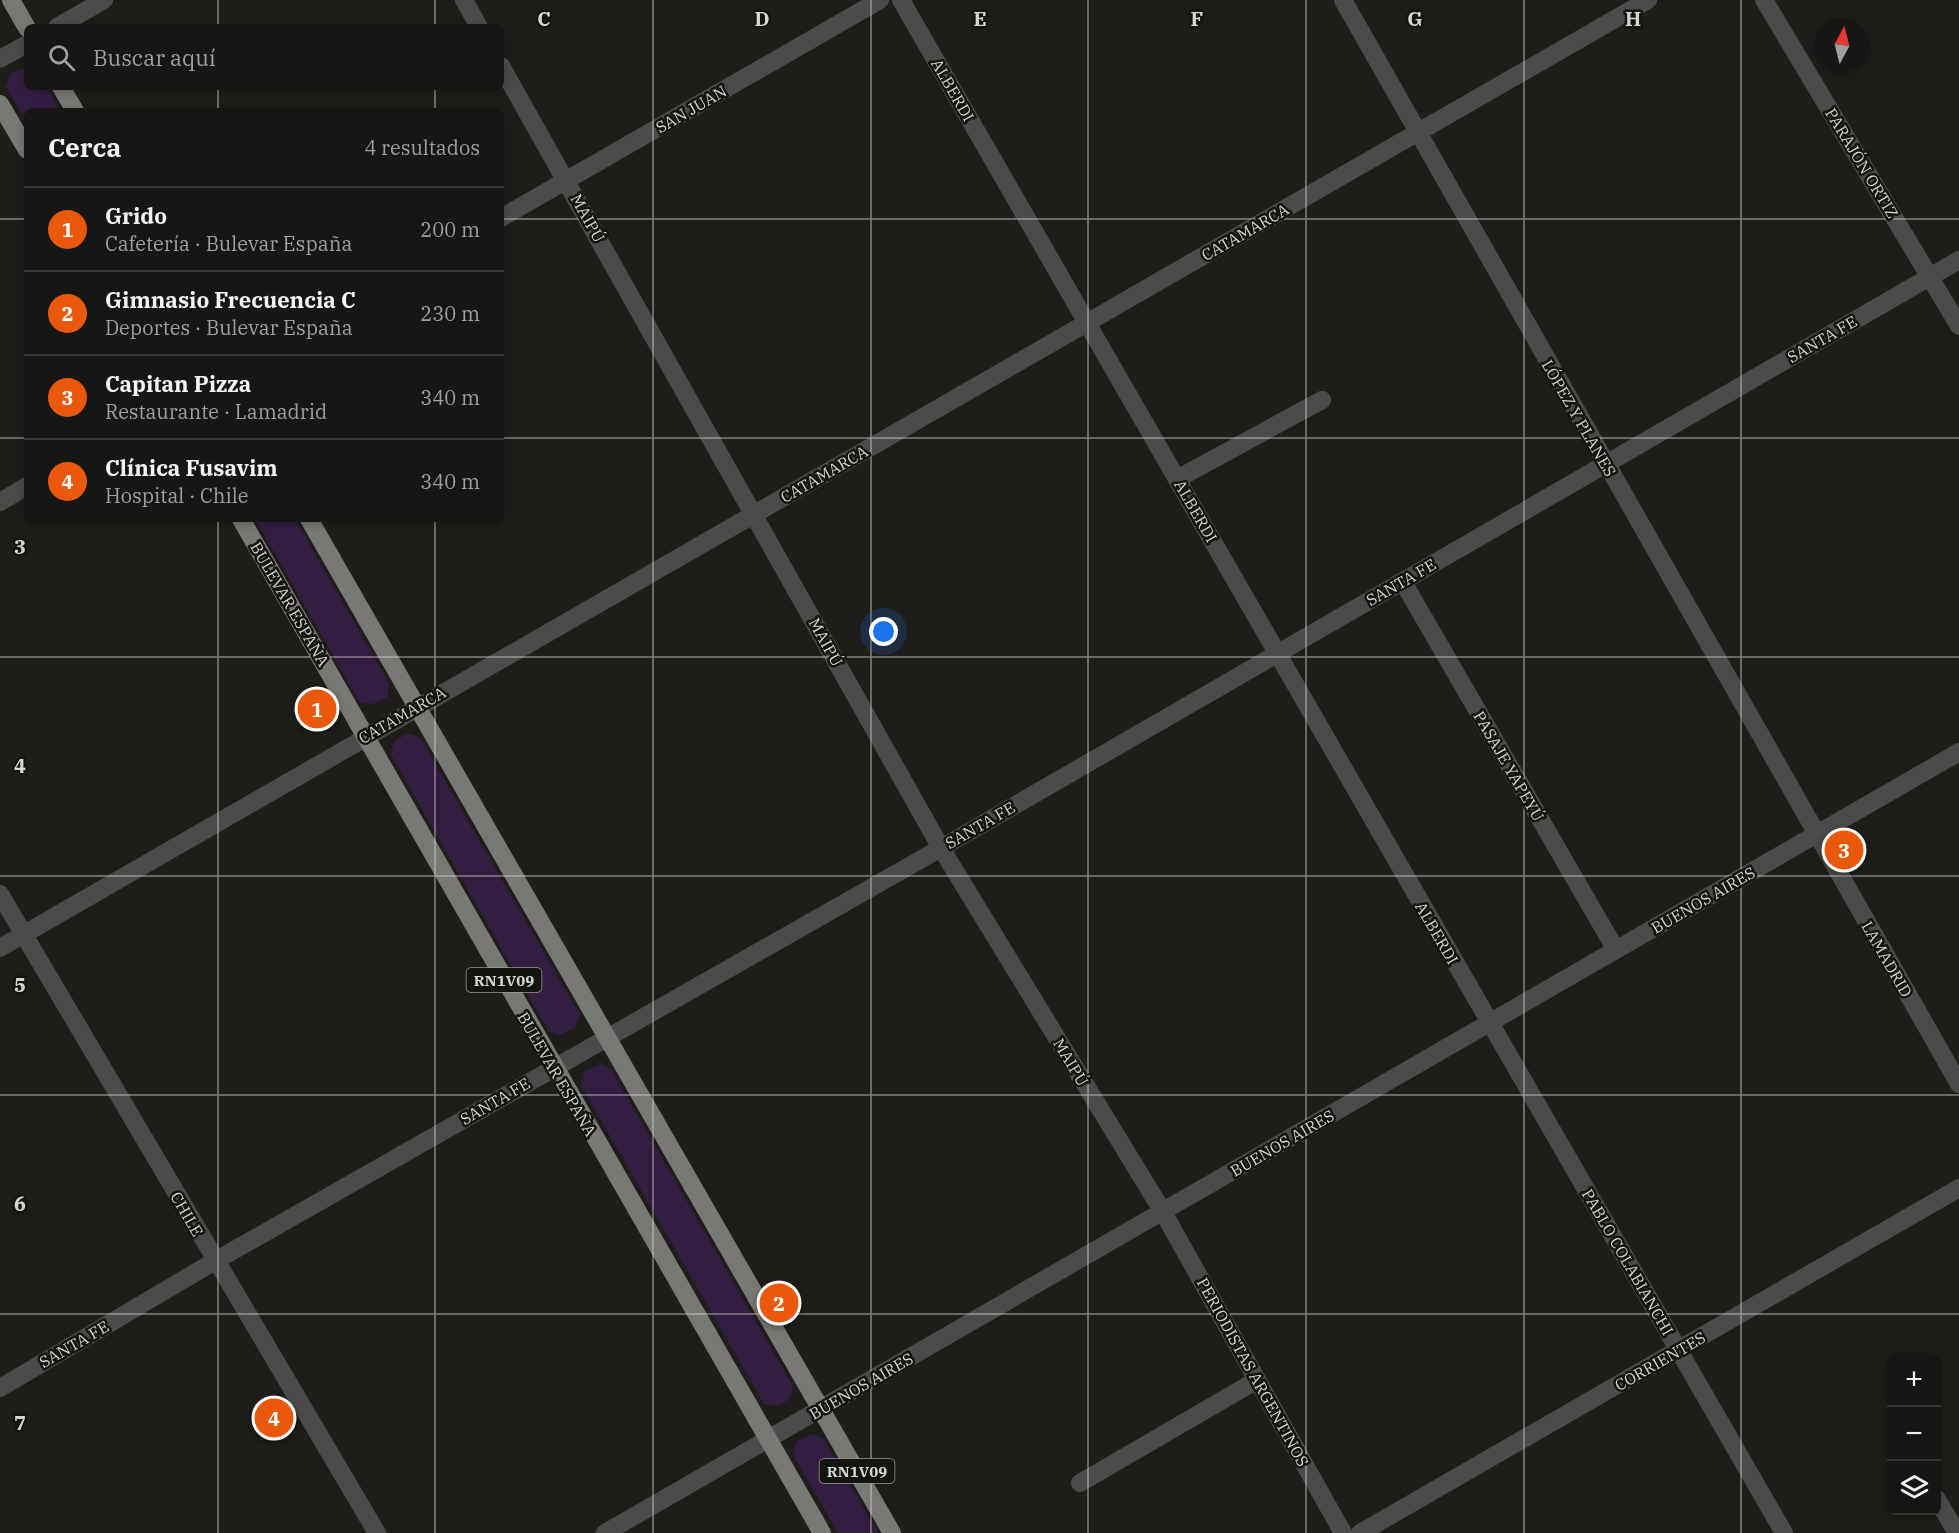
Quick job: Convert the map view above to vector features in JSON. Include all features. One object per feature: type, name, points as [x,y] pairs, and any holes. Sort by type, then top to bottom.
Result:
[{"type":"main road","points":[[11,0],[25,24]]},
{"type":"main road","points":[[63,90],[73,108]]},
{"type":"main road","points":[[0,104],[24,145]]},
{"type":"main road","name":"BULEVAR ESPAÑA","points":[[243,522],[768,1440]]},
{"type":"main road","name":"RN1V09","points":[[311,522],[892,1533]]},
{"type":"main road","name":"RN1V09","points":[[768,1440],[822,1533]]},
{"type":"street","points":[[62,24],[104,0]]},
{"type":"street","points":[[464,0],[477,24]]},
{"type":"street","name":"SAN JUAN","points":[[504,216],[880,0]]},
{"type":"street","name":"ALBERDI","points":[[901,0],[1489,1023]]},
{"type":"street","name":"LÓPEZ Y PLANES","points":[[1343,0],[1816,834]]},
{"type":"street","name":"CATAMARCA","points":[[0,948],[1648,0]]},
{"type":"street","name":"PARAJÓN ORTIZ","points":[[1764,0],[1959,326]]},
{"type":"street","points":[[0,59],[24,46]]},
{"type":"street","name":"MAIPÚ","points":[[504,71],[941,848],[1163,1212]]},
{"type":"street","name":"SANTA FE","points":[[0,1388],[215,1261],[941,848],[1959,260]]},
{"type":"street","points":[[1177,479],[1322,400]]},
{"type":"street","points":[[0,502],[24,488]]},
{"type":"street","name":"PASAJE YAPEYÚ","points":[[1403,582],[1616,950]]},
{"type":"street","name":"BUENOS AIRES","points":[[605,1533],[1959,752]]},
{"type":"street","name":"LAMADRID","points":[[1816,834],[1959,1084]]},
{"type":"street","name":"CHILE","points":[[0,894],[377,1533]]},
{"type":"street","name":"PABLO COLABIANCHI","points":[[1489,1023],[1784,1533]]},
{"type":"street","name":"CORRIENTES","points":[[1360,1533],[1959,1188]]},
{"type":"street","name":"PERIODISTAS ARGENTINOS","points":[[1163,1212],[1343,1533]]},
{"type":"street","points":[[1080,1483],[1257,1380]]},
{"type":"street","points":[[1941,1506],[1957,1533]]},
{"type":"shaded area","points":[[24,67],[24,90],[48,90],[58,108],[24,108],[24,118],[6,87],[10,74]]},
{"type":"shaded area","points":[[257,522],[297,522],[389,683],[387,697],[373,704],[360,703]]},
{"type":"shaded area","points":[[407,734],[421,739],[580,1015],[575,1028],[559,1035],[549,1032],[391,755],[394,741]]},
{"type":"shaded area","points":[[602,1064],[611,1069],[793,1386],[790,1399],[777,1406],[764,1404],[581,1086],[584,1071]]},
{"type":"shaded area","points":[[812,1434],[823,1438],[878,1533],[838,1533],[793,1455],[797,1441]]},
{"type":"place","name":"Grido","points":[[317,709]]},
{"type":"place","name":"Capitan Pizza","points":[[1844,850]]},
{"type":"place","name":"Gimnasio Frecuencia C","points":[[779,1303]]},
{"type":"place","name":"Clínica Fusavim","points":[[274,1418]]}]
